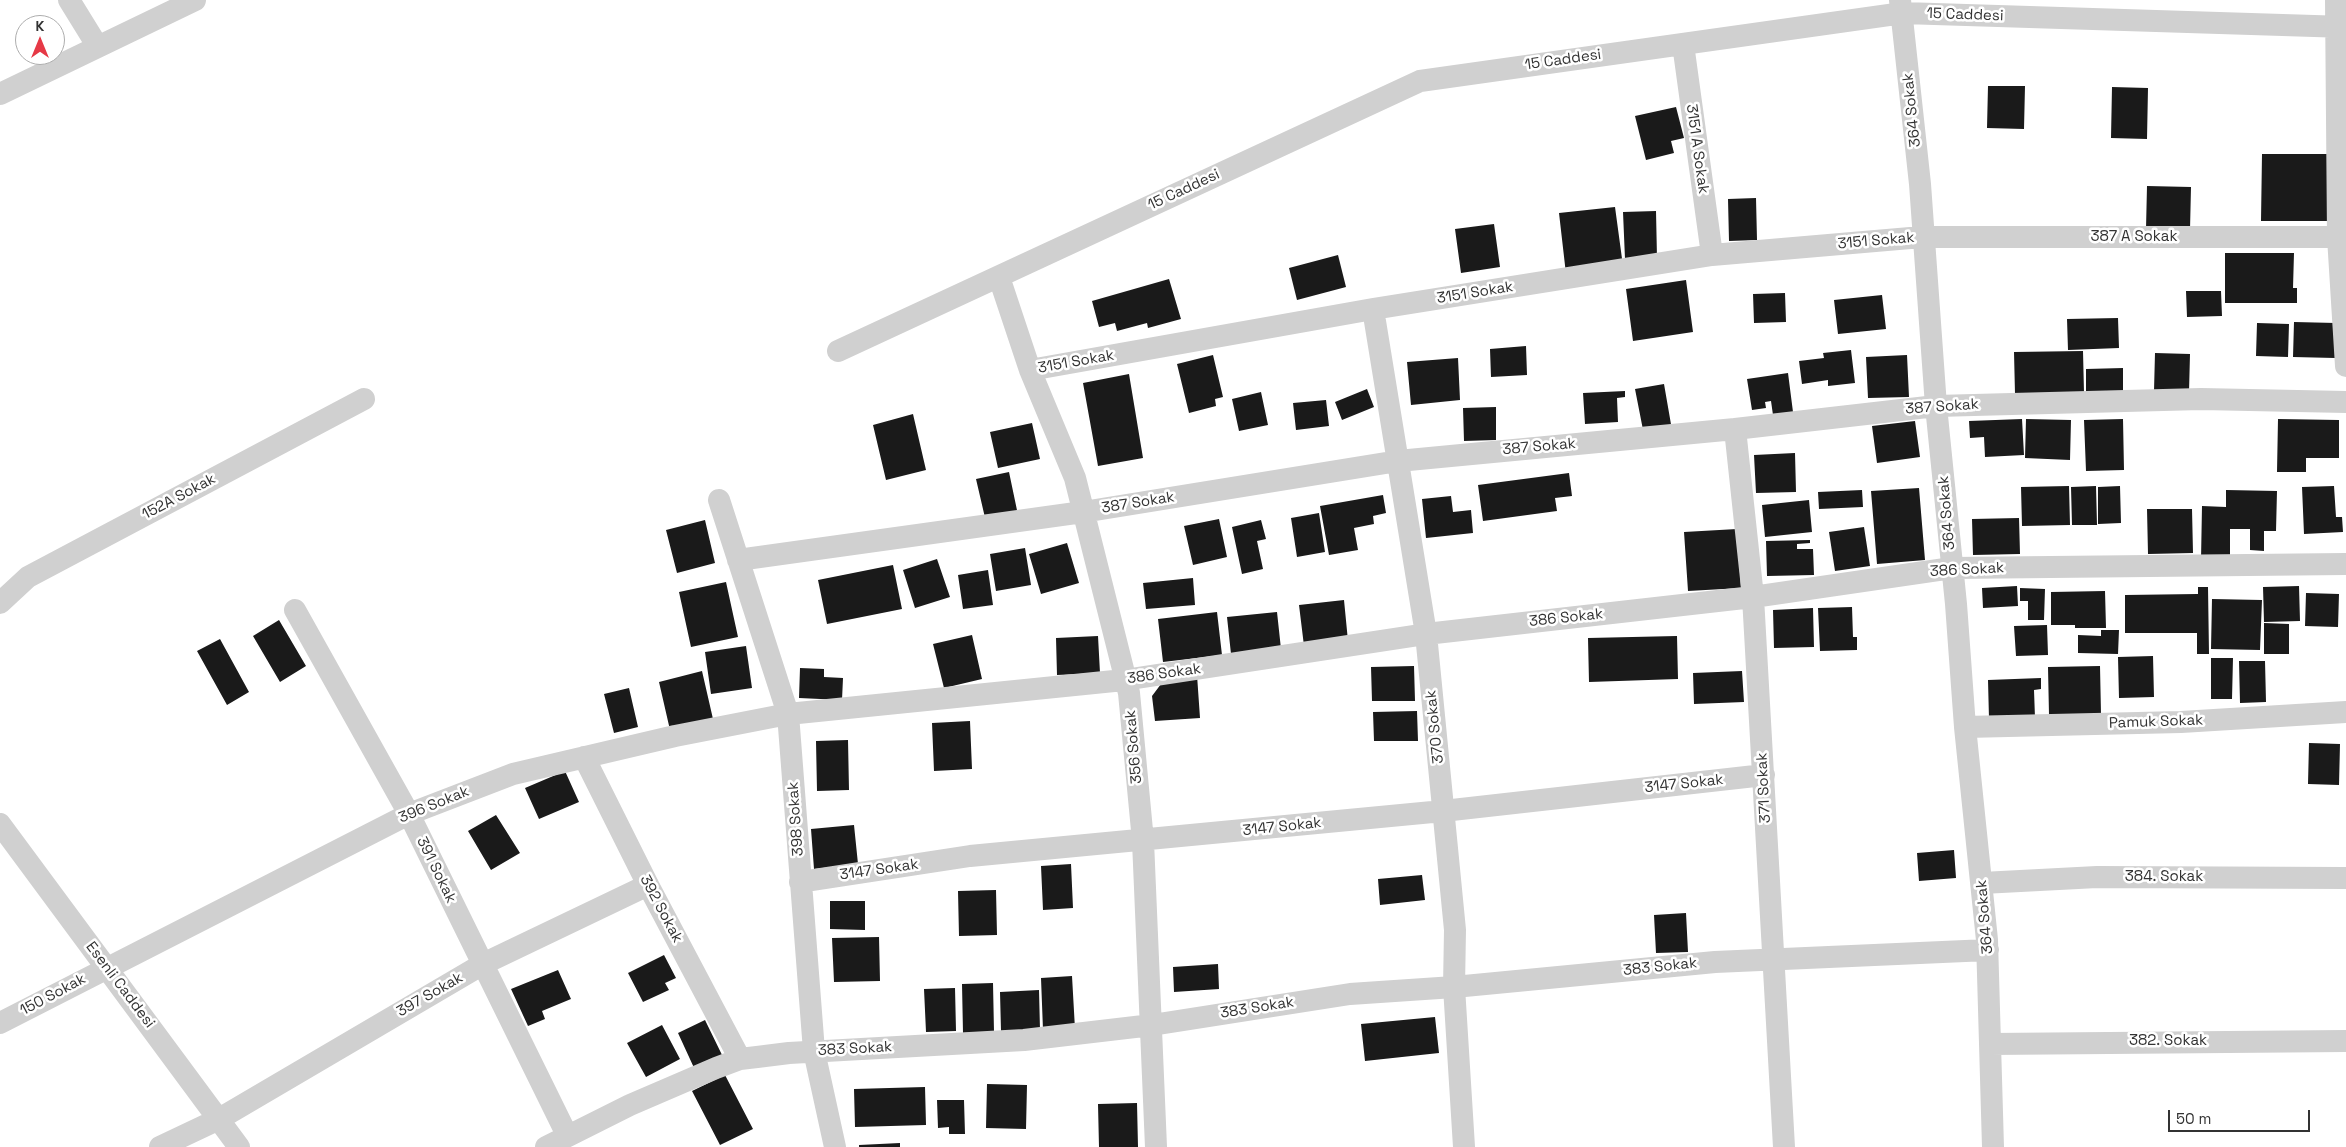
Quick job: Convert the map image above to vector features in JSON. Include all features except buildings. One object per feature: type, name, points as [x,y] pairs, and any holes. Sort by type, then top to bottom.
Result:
[{"type":"street","points":[[70,0],[98,47]]},
{"type":"street","points":[[0,94],[195,0]]},
{"type":"street","points":[[2336,0],[2342,27],[2342,237],[2346,366]]},
{"type":"street","name":"15 Caddesi","points":[[838,351],[1420,80],[1683,44],[1901,6],[2342,27]]},
{"type":"street","name":"364 Sokak","points":[[1901,6],[1920,184],[1922,237],[1936,406],[1965,727],[1988,950],[1993,1147]]},
{"type":"street","name":"3151 A Sokak","points":[[1683,44],[1712,255]]},
{"type":"street","name":"387 A Sokak","points":[[1922,237],[2342,237]]},
{"type":"street","name":"3151 Sokak","points":[[1030,370],[1373,310],[1712,255],[1922,237]]},
{"type":"street","name":"356 Sokak","points":[[999,277],[1030,370],[1075,478],[1124,680],[1129,693],[1143,841],[1156,1147]]},
{"type":"street","name":"370 Sokak","points":[[1373,310],[1426,634],[1455,930],[1454,988],[1464,1147]]},
{"type":"street","name":"152A Sokak","points":[[0,603],[28,577],[364,399]]},
{"type":"street","name":"387 Sokak","points":[[738,560],[1083,512],[1398,461],[1735,429],[1936,406],[2201,399],[2346,402]]},
{"type":"street","name":"371 Sokak","points":[[1735,429],[1753,597],[1784,1147]]},
{"type":"street","name":"398 Sokak","points":[[719,500],[788,714],[814,1052],[835,1147]]},
{"type":"street","name":"386 Sokak","points":[[788,714],[1124,680],[1426,634],[1753,597],[1952,568],[2346,564]]},
{"type":"street","name":"391 Sokak","points":[[295,610],[409,814],[567,1135]]},
{"type":"street","name":"Pamuk Sokak","points":[[1965,727],[2181,722],[2346,712]]},
{"type":"street","name":"396 Sokak","points":[[106,967],[409,814],[513,774],[675,736],[788,714]]},
{"type":"street","name":"392 Sokak","points":[[584,757],[648,885],[740,1059]]},
{"type":"street","name":"3147 Sokak","points":[[800,882],[970,856],[1443,811],[1764,775]]},
{"type":"street","name":"Esenli Caddesi","points":[[4,837],[106,967],[239,1147]]},
{"type":"street","name":"384. Sokak","points":[[1982,883],[2097,877],[2346,878]]},
{"type":"street","name":"397 Sokak","points":[[160,1147],[219,1119],[483,964],[648,885]]},
{"type":"street","name":"383 Sokak","points":[[546,1147],[630,1105],[740,1059],[814,1052],[1024,1040],[1152,1025],[1350,994],[1454,988],[1715,962],[1988,950]]},
{"type":"street","name":"150 Sokak","points":[[0,1023],[106,967]]},
{"type":"street","name":"382. Sokak","points":[[1990,1044],[2346,1041]]}]
